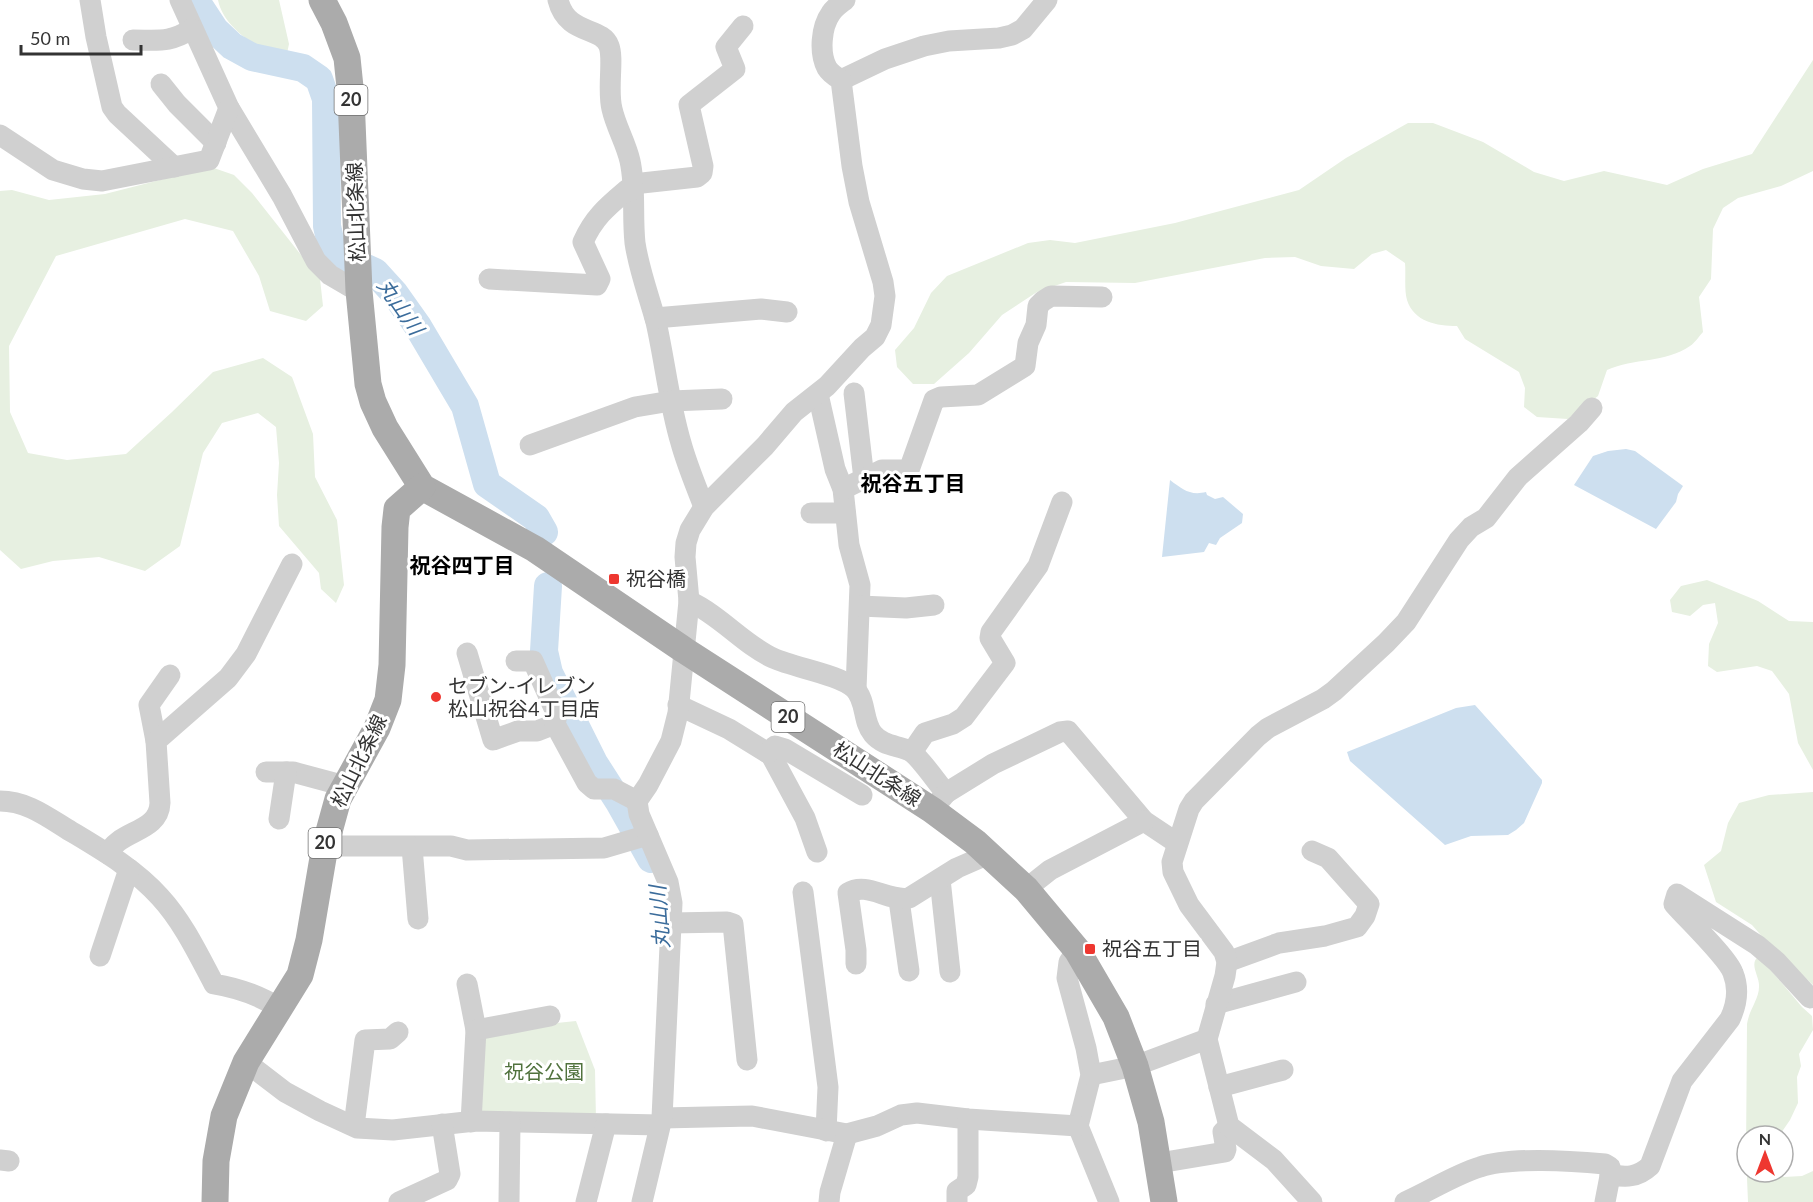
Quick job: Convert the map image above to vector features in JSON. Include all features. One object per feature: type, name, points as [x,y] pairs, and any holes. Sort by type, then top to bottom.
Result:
[{"type":"main road","name":"松山北条線","points":[[322,0],[334,23],[347,58],[365,365],[373,402],[385,428],[422,487],[535,549],[684,650],[939,801],[1026,889],[1077,950],[1116,1017],[1135,1066],[1151,1122],[1164,1202]]},
{"type":"main road","name":"松山北条線","points":[[215,1202],[216,1161],[225,1116],[246,1062],[300,975],[309,940],[325,846],[338,799],[377,728],[388,700],[392,665],[394,527],[398,509],[422,487]]},
{"type":"street","points":[[90,0],[112,107],[174,167]]},
{"type":"street","points":[[180,0],[229,108],[282,196],[316,261],[330,275],[359,292]]},
{"type":"street","points":[[558,0],[565,18],[575,26],[602,37],[609,44],[611,51],[609,91],[612,109],[630,160],[635,243],[681,444],[704,507]]},
{"type":"street","points":[[642,1202],[660,1123],[672,903],[668,882],[647,835],[637,801],[671,741],[678,705],[689,602],[686,543],[690,530],[704,507],[765,446],[794,412],[818,394],[875,337],[882,325],[883,282],[859,202],[841,80],[827,67],[822,39],[831,13],[845,0]]},
{"type":"street","points":[[841,80],[885,59],[924,46],[949,41],[1012,35],[1023,29],[1047,0]]},
{"type":"street","points":[[489,279],[597,285],[600,279],[584,242],[589,229],[602,211],[633,186],[697,177],[702,173],[700,150],[689,105],[735,69],[726,47],[743,26]]},
{"type":"street","points":[[134,40],[167,41],[176,39],[192,29]]},
{"type":"street","points":[[161,84],[177,104],[216,143]]},
{"type":"street","points":[[0,135],[53,170],[83,179],[102,181],[209,160],[229,108]]},
{"type":"street","points":[[843,489],[882,470],[909,470],[934,400],[941,397],[978,395],[1025,366],[1028,343],[1036,325],[1038,306],[1043,301],[1051,297],[1102,297]]},
{"type":"street","points":[[654,318],[751,309],[787,312]]},
{"type":"street","points":[[854,393],[864,478]]},
{"type":"street","points":[[818,394],[835,469],[843,489],[849,545],[860,585],[856,689]]},
{"type":"street","points":[[530,445],[635,407],[671,401],[722,399]]},
{"type":"street","points":[[1312,1202],[1274,1160],[1229,1126],[1207,1039],[1227,962],[1224,952],[1189,905],[1173,872],[1172,862],[1177,843],[1189,809],[1202,793],[1263,732],[1323,699],[1345,682],[1386,643],[1406,622],[1459,540],[1471,527],[1486,518],[1518,477],[1579,423],[1592,408]]},
{"type":"street","points":[[912,752],[925,733],[952,724],[964,717],[1005,663],[990,638],[991,632],[1038,566],[1062,502]]},
{"type":"street","points":[[811,513],[845,513]]},
{"type":"street","points":[[156,741],[228,678],[246,654],[292,564]]},
{"type":"street","points":[[689,602],[708,610],[770,656],[844,681],[856,689],[862,700],[867,724],[872,733],[882,742],[912,752],[939,801],[993,764],[1060,732],[1068,731],[1144,821],[1177,843]]},
{"type":"street","points":[[860,606],[906,608],[934,605]]},
{"type":"street","points":[[467,653],[493,740],[518,731],[537,731],[555,724]]},
{"type":"street","points":[[516,661],[533,661],[557,715],[555,724],[587,783],[637,801]]},
{"type":"street","points":[[108,854],[112,845],[154,820],[160,811],[156,741],[149,705],[170,675]]},
{"type":"street","points":[[678,705],[729,729],[768,753],[781,771],[795,799],[817,852]]},
{"type":"street","points":[[768,753],[775,746],[784,749],[862,795]]},
{"type":"street","points":[[279,819],[276,772],[302,774],[345,786]]},
{"type":"street","points":[[0,801],[11,801],[31,808],[129,869],[161,897],[173,913],[214,984],[238,988],[263,998],[281,1009]]},
{"type":"street","points":[[1026,889],[1050,870],[1144,821]]},
{"type":"street","points":[[325,846],[452,846],[467,850],[604,848],[647,835]]},
{"type":"street","points":[[412,847],[418,919]]},
{"type":"street","points":[[1227,962],[1279,943],[1325,936],[1357,927],[1365,916],[1369,904],[1328,858],[1312,851]]},
{"type":"street","points":[[856,964],[848,893],[855,889],[864,889],[899,900],[909,898],[957,868],[989,854]]},
{"type":"street","points":[[100,956],[129,869]]},
{"type":"street","points":[[940,879],[950,972]]},
{"type":"street","points":[[803,892],[836,1132],[829,1202]]},
{"type":"street","points":[[1610,1175],[1633,1177],[1643,1173],[1650,1166],[1682,1081],[1730,1019],[1734,1009],[1736,984],[1732,970],[1674,904],[1677,894],[1757,945],[1777,962],[1810,998]]},
{"type":"street","points":[[899,900],[909,971]]},
{"type":"street","points":[[671,923],[727,922],[733,924],[747,1060]]},
{"type":"street","points":[[1077,950],[1069,962],[1067,978],[1091,1075],[1078,1126],[1109,1202]]},
{"type":"street","points":[[1216,1004],[1296,982]]},
{"type":"street","points":[[467,984],[476,1030],[471,1122]]},
{"type":"street","points":[[476,1030],[550,1016]]},
{"type":"street","points":[[354,1126],[365,1040],[390,1039],[398,1032]]},
{"type":"street","points":[[1091,1075],[1135,1066],[1207,1039]]},
{"type":"street","points":[[246,1062],[285,1092],[320,1111],[354,1126],[393,1130],[471,1122],[660,1123],[752,1116],[836,1132],[877,1126],[901,1115],[917,1113],[968,1119],[1078,1126]]},
{"type":"street","points":[[1219,1088],[1283,1070]]},
{"type":"street","points":[[957,1202],[957,1191],[966,1185],[968,1177],[968,1119]]},
{"type":"street","points":[[509,1202],[510,1122]]},
{"type":"street","points":[[399,1202],[447,1180],[450,1174],[442,1124]]},
{"type":"street","points":[[586,1202],[606,1124]]},
{"type":"street","points":[[1159,1163],[1225,1152],[1227,1149],[1223,1132],[1229,1126]]},
{"type":"street","points":[[1405,1202],[1479,1167],[1496,1162],[1515,1161],[1605,1164],[1610,1167],[1605,1202]]},
{"type":"green space","points":[[218,0],[279,0],[289,44],[285,63],[245,38],[228,21]]},
{"type":"green space","points":[[1813,60],[1813,171],[1781,186],[1738,198],[1723,208],[1713,229],[1711,279],[1699,297],[1703,332],[1692,345],[1670,355],[1607,370],[1598,396],[1568,419],[1537,417],[1524,407],[1525,388],[1519,372],[1465,339],[1457,326],[1434,324],[1415,313],[1406,296],[1405,263],[1386,250],[1372,254],[1354,269],[1321,266],[1295,257],[1265,258],[1135,283],[1066,282],[1037,292],[1002,315],[969,353],[934,384],[913,384],[897,367],[895,350],[914,328],[931,293],[947,276],[1028,243],[1050,240],[1075,243],[1175,223],[1299,190],[1346,158],[1408,123],[1433,123],[1483,142],[1534,172],[1564,181],[1604,171],[1667,185],[1703,169],[1752,154]]},
{"type":"green space","points":[[211,167],[234,175],[252,193],[320,279],[323,306],[306,321],[270,311],[259,276],[233,231],[185,219],[56,256],[9,346],[10,412],[28,453],[67,460],[126,454],[213,372],[263,358],[292,377],[313,434],[315,477],[337,520],[344,585],[336,603],[321,589],[319,573],[279,526],[277,495],[279,463],[276,427],[258,413],[222,423],[203,453],[180,546],[145,571],[99,557],[53,561],[21,569],[0,550],[0,191],[12,190],[49,200],[105,194]]},
{"type":"green space","points":[[1707,580],[1758,601],[1789,621],[1813,622],[1813,770],[1798,743],[1789,694],[1772,671],[1757,666],[1717,672],[1708,666],[1709,644],[1718,623],[1715,603],[1703,605],[1690,616],[1672,612],[1670,600],[1681,586]]},
{"type":"green space","points":[[1813,792],[1813,985],[1752,925],[1716,902],[1704,865],[1721,851],[1728,823],[1739,803],[1769,795]]},
{"type":"green space","points":[[1759,956],[1812,1016],[1813,1030],[1799,1054],[1801,1066],[1797,1077],[1798,1103],[1787,1124],[1746,1124],[1747,1024],[1759,991],[1754,966]]},
{"type":"green space","name":"祝谷公園","points":[[576,1021],[595,1070],[596,1121],[476,1119],[480,1031]]},
{"type":"green space","points":[[1813,1171],[1813,1202],[1748,1202],[1747,1184],[1795,1184],[1795,1176]]},
{"type":"water","points":[[1626,449],[1635,451],[1683,486],[1676,502],[1656,529],[1574,485],[1593,456]]},
{"type":"water","points":[[1170,480],[1182,489],[1191,492],[1206,492],[1215,499],[1223,497],[1243,514],[1242,523],[1220,538],[1216,545],[1209,543],[1204,552],[1162,557]]},
{"type":"water","points":[[1475,705],[1542,780],[1542,783],[1524,823],[1516,830],[1508,835],[1471,836],[1445,845],[1350,761],[1347,752],[1456,708]]},
{"type":"waterway","name":"丸山川","points":[[198,0],[198,4],[215,30],[232,46],[252,57],[303,68],[319,79],[326,99],[327,226],[333,253],[375,272],[395,294],[417,325],[465,406],[487,484],[536,518],[544,532]]},
{"type":"waterway","name":"丸山川","points":[[548,586],[544,651],[549,673],[594,763],[651,859]]},
{"type":"place","name":"祝谷橋","points":[[614,579]]},
{"type":"place","name":"セブン-イレブン 松山祝谷4丁目店","points":[[436,697]]},
{"type":"place","name":"祝谷五丁目","points":[[1090,949]]},
{"type":"district","name":"祝谷五丁目","points":[[913,484]]},
{"type":"district","name":"祝谷四丁目","points":[[462,566]]}]
